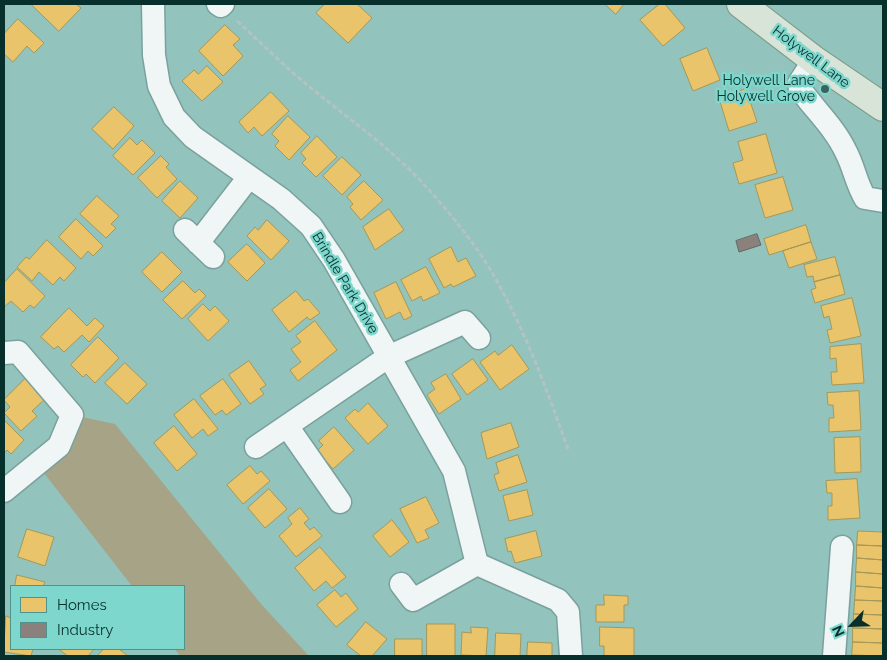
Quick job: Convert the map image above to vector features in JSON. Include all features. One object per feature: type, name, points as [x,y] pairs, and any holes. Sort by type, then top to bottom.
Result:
[{"type":"main road","name":"Holywell Lane","points":[[741,4],[814,60],[883,107]]},
{"type":"street","name":"Brindle Park Drive","points":[[153,4],[154,55],[159,86],[174,117],[193,137],[281,199],[311,226],[334,260],[454,471],[477,564]]},
{"type":"street","points":[[814,60],[800,82],[800,89],[843,146],[865,198],[883,201]]},
{"type":"street","points":[[199,243],[249,177]]},
{"type":"street","points":[[256,447],[388,357],[465,322],[479,338]]},
{"type":"street","points":[[4,353],[18,352],[72,415],[59,446],[4,491]]},
{"type":"street","points":[[287,426],[340,502]]},
{"type":"street","points":[[834,656],[842,548]]},
{"type":"street","points":[[401,584],[413,600],[477,564],[558,600],[568,612],[571,656]]},
{"type":"path","points":[[221,5],[298,77],[404,166],[430,191],[459,228],[494,275],[547,388],[568,449]]},
{"type":"shaded area","points":[[72,415],[115,424],[261,604],[309,656],[180,656],[176,650],[185,650],[185,585],[131,585],[37,464]]},
{"type":"building: Homes","points":[[31,4],[76,4],[81,8],[59,31]]},
{"type":"building: Homes","points":[[325,4],[357,4],[372,18],[348,43],[316,13]]},
{"type":"building: Homes","points":[[605,4],[624,4],[616,14]]},
{"type":"building: Homes","points":[[660,4],[665,4],[685,28],[663,46],[640,20]]},
{"type":"building: Homes","points":[[18,19],[44,43],[34,53],[27,46],[13,62],[4,54],[4,34]]},
{"type":"building: Homes","points":[[225,25],[240,39],[233,45],[243,56],[223,76],[199,51]]},
{"type":"building: Homes","points":[[707,48],[720,80],[693,91],[680,59]]},
{"type":"building: Homes","points":[[207,66],[223,82],[202,101],[182,81],[194,70],[198,74]]},
{"type":"building: Homes","points":[[746,89],[757,122],[729,131],[719,98]]},
{"type":"building: Homes","points":[[271,92],[289,111],[262,136],[254,127],[248,133],[239,122]]},
{"type":"building: Homes","points":[[114,107],[134,126],[113,149],[92,129]]},
{"type":"building: Homes","points":[[288,116],[310,137],[289,160],[275,146],[279,141],[272,134]]},
{"type":"building: Homes","points":[[766,134],[777,173],[739,184],[733,163],[743,160],[738,142]]},
{"type":"building: Homes","points":[[317,136],[337,157],[316,177],[302,163],[306,159],[301,153]]},
{"type":"building: Homes","points":[[130,138],[137,145],[142,140],[155,153],[133,175],[113,156]]},
{"type":"building: Homes","points":[[161,156],[169,164],[166,167],[177,179],[157,198],[138,178]]},
{"type":"building: Homes","points":[[342,157],[361,175],[342,195],[323,176]]},
{"type":"building: Homes","points":[[783,177],[793,210],[765,218],[755,185]]},
{"type":"building: Homes","points":[[180,181],[198,198],[180,218],[162,201]]},
{"type":"building: Homes","points":[[364,181],[383,200],[361,220],[350,207],[353,204],[347,197]]},
{"type":"building: Homes","points":[[97,196],[119,216],[111,224],[116,228],[106,238],[80,214]]},
{"type":"building: Homes","points":[[389,209],[404,230],[375,250],[363,227]]},
{"type":"building: Homes","points":[[76,219],[103,246],[93,256],[88,251],[81,259],[59,237]]},
{"type":"building: Homes","points":[[267,220],[289,241],[271,260],[247,236],[255,227],[258,230]]},
{"type":"building: Homes","points":[[806,225],[811,242],[769,255],[764,239]]},
{"type":"building: Homes","points":[[47,240],[76,268],[64,281],[60,277],[53,285],[39,272],[32,281],[17,267],[26,257],[29,259]]},
{"type":"building: Homes","points":[[811,242],[817,259],[789,268],[783,251]]},
{"type":"building: Homes","points":[[247,244],[265,263],[247,281],[228,262]]},
{"type":"building: Homes","points":[[451,247],[458,262],[466,258],[476,276],[453,287],[451,284],[444,288],[429,259]]},
{"type":"building: Homes","points":[[162,252],[182,272],[162,292],[142,272]]},
{"type":"building: Homes","points":[[835,257],[840,275],[814,282],[813,276],[807,277],[804,265]]},
{"type":"building: Homes","points":[[426,267],[440,293],[423,301],[421,296],[412,301],[401,280]]},
{"type":"building: Homes","points":[[17,269],[45,296],[34,308],[30,305],[23,312],[11,301],[4,307],[4,283]]},
{"type":"building: Homes","points":[[840,275],[845,294],[815,303],[811,290],[816,288],[814,282]]},
{"type":"building: Homes","points":[[183,281],[195,293],[199,289],[206,296],[182,319],[163,300]]},
{"type":"building: Homes","points":[[396,282],[412,316],[404,320],[400,312],[386,319],[374,293]]},
{"type":"building: Homes","points":[[296,291],[304,301],[308,299],[320,313],[310,320],[307,317],[289,332],[272,310]]},
{"type":"building: Homes","points":[[852,298],[861,336],[830,343],[827,330],[832,329],[829,316],[824,318],[821,306]]},
{"type":"building: Homes","points":[[203,304],[210,311],[215,306],[229,321],[208,341],[188,319]]},
{"type":"building: Homes","points":[[69,308],[87,326],[95,318],[104,326],[89,342],[82,335],[64,352],[58,346],[54,349],[41,337]]},
{"type":"building: Homes","points":[[315,321],[337,350],[298,381],[290,370],[301,362],[291,349],[301,342],[296,336]]},
{"type":"building: Homes","points":[[98,337],[119,358],[95,383],[86,374],[83,377],[71,365]]},
{"type":"building: Homes","points":[[861,344],[864,383],[832,385],[831,372],[837,372],[836,358],[830,359],[830,347]]},
{"type":"building: Homes","points":[[512,345],[529,369],[500,390],[480,362],[495,351],[498,355]]},
{"type":"building: Homes","points":[[473,359],[488,380],[467,395],[452,374]]},
{"type":"building: Homes","points":[[249,361],[266,385],[260,389],[264,394],[250,404],[229,375]]},
{"type":"building: Homes","points":[[125,363],[147,384],[127,404],[105,383]]},
{"type":"building: Homes","points":[[446,374],[461,399],[439,414],[427,395],[435,389],[431,383]]},
{"type":"building: Homes","points":[[25,379],[45,399],[32,411],[37,416],[21,431],[4,413],[10,407],[4,400]]},
{"type":"building: Homes","points":[[223,379],[241,404],[226,415],[222,410],[215,415],[200,396]]},
{"type":"building: Homes","points":[[859,391],[861,430],[829,432],[829,418],[834,418],[833,405],[828,405],[827,393]]},
{"type":"building: Homes","points":[[194,399],[218,429],[208,436],[203,429],[192,438],[174,415]]},
{"type":"building: Homes","points":[[368,403],[388,426],[368,444],[345,418],[355,409],[358,412]]},
{"type":"building: Homes","points":[[4,420],[24,440],[11,454],[7,450],[4,453]]},
{"type":"building: Homes","points":[[511,423],[519,447],[487,459],[481,433]]},
{"type":"building: Homes","points":[[174,426],[197,454],[177,471],[154,443]]},
{"type":"building: Homes","points":[[334,427],[354,450],[333,469],[317,451],[323,445],[319,441]]},
{"type":"building: Homes","points":[[860,437],[861,472],[835,473],[834,438]]},
{"type":"building: Homes","points":[[518,455],[527,482],[499,491],[494,475],[499,473],[496,463]]},
{"type":"building: Homes","points":[[250,466],[257,474],[261,471],[270,481],[243,504],[227,485]]},
{"type":"building: Homes","points":[[857,479],[860,518],[828,520],[828,506],[832,506],[832,493],[827,493],[826,481]]},
{"type":"building: Homes","points":[[269,489],[287,509],[265,528],[248,508]]},
{"type":"building: Homes","points":[[527,490],[533,515],[509,521],[503,496]]},
{"type":"building: Homes","points":[[426,497],[439,523],[425,530],[429,538],[417,543],[400,509]]},
{"type":"building: Homes","points":[[300,508],[309,519],[304,523],[310,530],[314,527],[322,536],[296,557],[279,536],[292,524],[288,518]]},
{"type":"building: Homes","points":[[392,520],[409,542],[390,557],[373,536]]},
{"type":"building: Homes","points":[[27,529],[54,537],[45,566],[18,557]]},
{"type":"building: Homes","points":[[536,531],[542,556],[515,563],[511,551],[508,552],[505,539]]},
{"type":"building: Homes","points":[[858,531],[883,532],[883,546],[857,545]]},
{"type":"building: Homes","points":[[857,545],[883,546],[883,560],[857,558]]},
{"type":"building: Homes","points":[[320,547],[346,577],[332,588],[326,581],[314,591],[295,568]]},
{"type":"building: Homes","points":[[857,558],[883,560],[883,574],[856,572]]},
{"type":"building: Homes","points":[[856,572],[883,574],[883,588],[856,586]]},
{"type":"building: Homes","points":[[17,575],[45,582],[44,585],[15,585]]},
{"type":"building: Homes","points":[[856,586],[883,588],[883,601],[855,600]]},
{"type":"building: Homes","points":[[335,590],[341,597],[346,593],[358,609],[336,627],[317,605]]},
{"type":"building: Homes","points":[[604,595],[628,596],[628,605],[624,605],[624,622],[596,622],[596,605],[604,605]]},
{"type":"building: Homes","points":[[855,600],[883,601],[883,615],[854,614]]},
{"type":"building: Homes","points":[[854,614],[883,615],[883,629],[853,628]]},
{"type":"building: Homes","points":[[6,616],[10,618],[10,650],[33,650],[31,656],[4,652]]},
{"type":"building: Homes","points":[[366,622],[387,639],[372,656],[361,656],[347,645]]},
{"type":"building: Homes","points":[[427,624],[455,624],[455,656],[427,656]]},
{"type":"building: Homes","points":[[471,627],[488,628],[486,656],[461,655],[462,632],[471,633]]},
{"type":"building: Homes","points":[[600,627],[634,628],[634,656],[604,656],[604,646],[600,646]]},
{"type":"building: Homes","points":[[853,628],[883,629],[883,643],[853,642]]},
{"type":"building: Homes","points":[[496,633],[521,634],[520,656],[495,656]]},
{"type":"building: Homes","points":[[395,639],[422,639],[422,656],[395,656]]},
{"type":"building: Homes","points":[[528,642],[552,643],[552,656],[527,656]]},
{"type":"building: Homes","points":[[853,642],[883,643],[883,656],[852,655]]},
{"type":"building: Homes","points":[[60,650],[93,650],[88,656],[68,656]]},
{"type":"building: Homes","points":[[103,650],[120,650],[128,656],[97,656]]},
{"type":"building: Industry","points":[[757,234],[761,245],[739,252],[736,241]]},
{"type":"place","name":"Holywell Lane Holywell Grove","points":[[825,89]]}]
